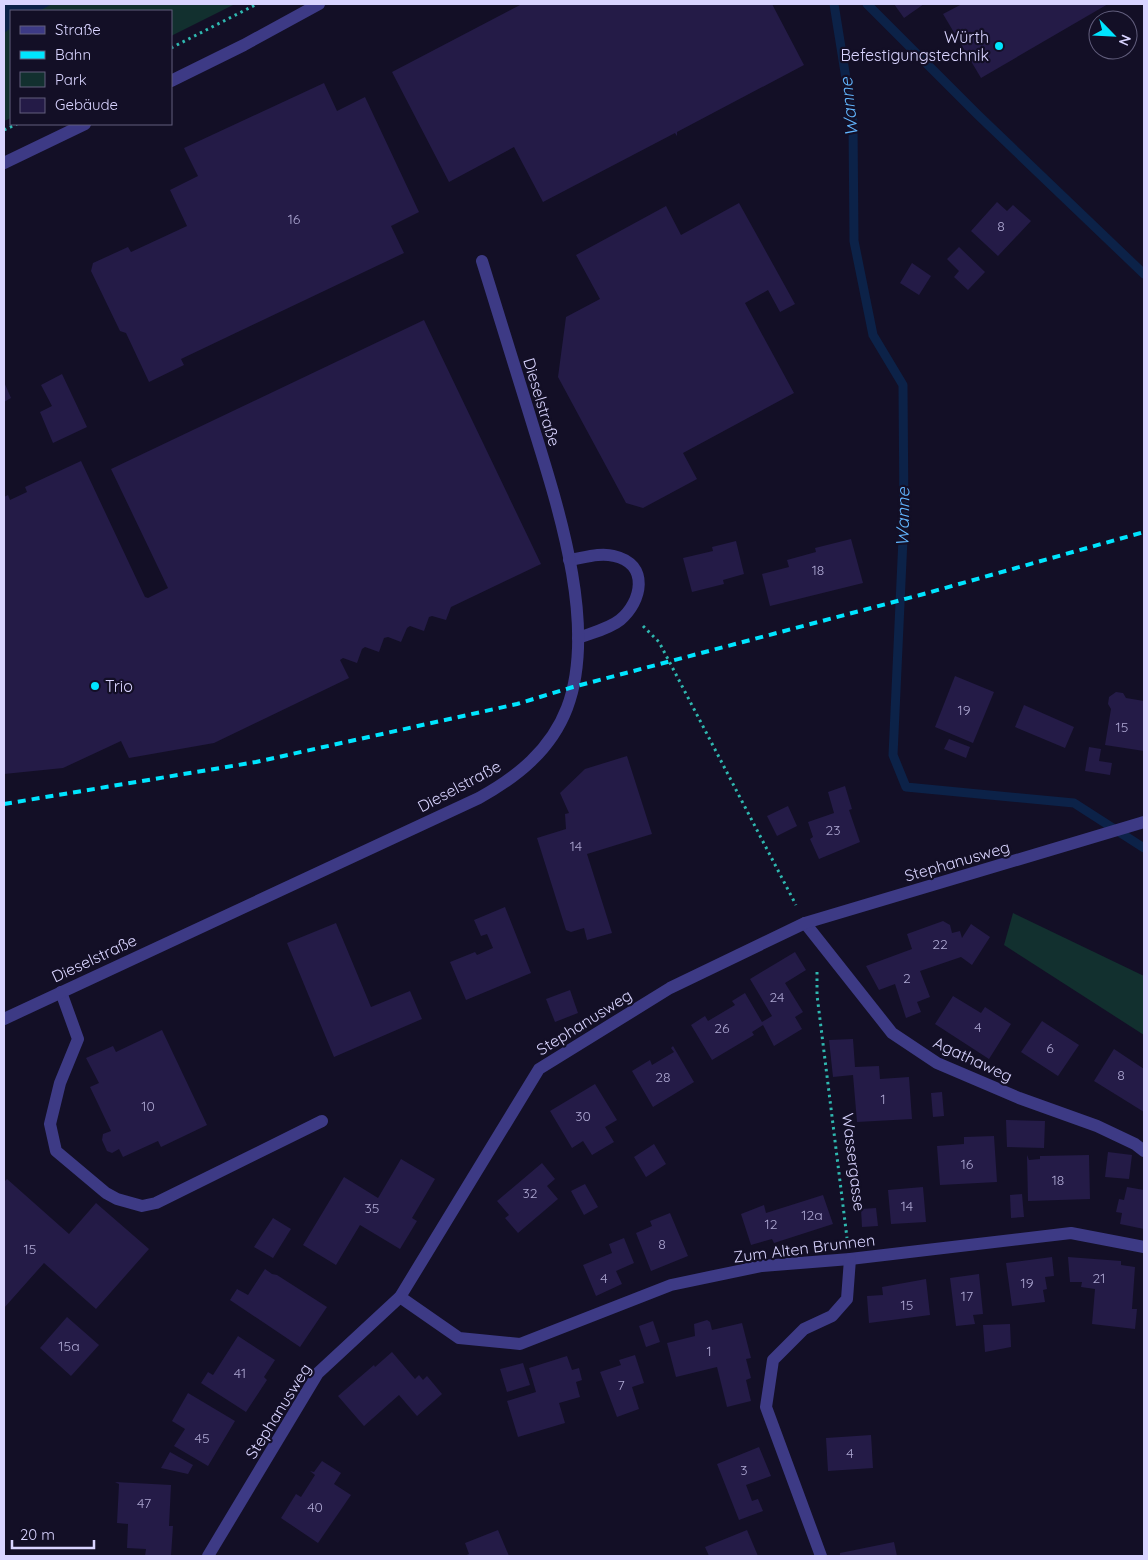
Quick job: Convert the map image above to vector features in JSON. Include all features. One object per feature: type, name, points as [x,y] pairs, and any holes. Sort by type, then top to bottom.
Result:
[{"type":"street","points":[[172,81],[244,45],[319,4]]},
{"type":"street","points":[[4,163],[83,125]]},
{"type":"street","name":"Dieselstraße","points":[[4,1019],[498,787],[547,745],[567,708],[573,687],[578,638],[569,560],[560,516],[482,261]]},
{"type":"street","points":[[569,560],[614,555],[634,566],[640,585],[638,598],[620,621],[578,638]]},
{"type":"street","name":"Stephanusweg","points":[[208,1556],[318,1373],[400,1297],[539,1069],[670,988],[805,923],[1144,822]]},
{"type":"street","name":"Agathaweg","points":[[805,923],[892,1033],[937,1063],[1019,1098],[1097,1126],[1144,1151]]},
{"type":"street","points":[[61,992],[78,1039],[60,1083],[50,1124],[56,1151],[106,1193],[117,1199],[142,1206],[156,1203],[322,1121]]},
{"type":"street","name":"Zum Alten Brunnen","points":[[400,1297],[459,1338],[520,1344],[671,1285],[762,1266],[850,1259],[1071,1234],[1144,1247]]},
{"type":"street","points":[[821,1556],[766,1407],[773,1360],[804,1329],[832,1316],[847,1299],[850,1259]]},
{"type":"path","points":[[172,47],[257,4]]},
{"type":"path","points":[[629,610],[662,649],[805,923]]},
{"type":"path","name":"Wassergasse","points":[[817,969],[817,995],[850,1259]]},
{"type":"green space","points":[[4,4],[235,4],[172,36],[172,10],[10,10],[10,118],[4,121]]},
{"type":"green space","points":[[1013,913],[1144,976],[1144,1035],[1004,945]]},
{"type":"water","points":[[4,4],[52,4],[41,10],[10,10],[10,29],[4,33]]},
{"type":"building","points":[[522,4],[772,4],[804,65],[677,132],[677,136],[675,133],[543,202],[514,147],[449,182],[392,72]]},
{"type":"building","points":[[894,4],[924,4],[904,18]]},
{"type":"building","name":"Würth Befestigungstechnik","points":[[962,4],[1108,4],[1098,10],[1088,10],[1088,16],[981,78],[943,14]]},
{"type":"building","points":[[324,83],[337,111],[365,97],[419,212],[391,226],[404,253],[181,359],[184,365],[149,382],[126,333],[120,331],[91,271],[93,263],[128,247],[131,252],[187,226],[170,190],[198,176],[184,148]]},
{"type":"building","points":[[997,202],[1007,211],[1013,205],[1031,221],[998,256],[971,231]]},
{"type":"building","points":[[739,203],[795,304],[780,312],[768,290],[745,303],[794,393],[683,453],[697,479],[643,508],[626,503],[558,377],[566,317],[600,299],[576,255],[666,206],[681,235]]},
{"type":"building","points":[[959,247],[985,272],[968,290],[954,277],[959,271],[947,259]]},
{"type":"building","points":[[912,263],[931,276],[919,295],[900,283]]},
{"type":"building","points":[[424,320],[541,564],[451,607],[446,620],[432,616],[429,617],[424,631],[410,626],[407,628],[401,642],[388,637],[384,638],[379,652],[365,647],[362,649],[357,663],[343,658],[340,660],[349,678],[214,743],[129,758],[121,741],[63,768],[4,774],[4,497],[8,495],[10,500],[27,492],[25,487],[81,461],[145,597],[148,598],[168,588],[111,469]]},
{"type":"building","points":[[62,374],[87,427],[53,443],[40,412],[52,406],[41,385]]},
{"type":"building","points":[[4,382],[11,398],[4,402]]},
{"type":"building","points":[[851,539],[863,583],[770,606],[762,574],[789,567],[787,560],[816,552],[815,548]]},
{"type":"building","points":[[736,541],[744,574],[723,580],[724,584],[692,592],[683,558],[713,551],[712,547]]},
{"type":"building","points":[[955,676],[994,692],[973,743],[935,727]]},
{"type":"building","points":[[1116,692],[1123,693],[1126,698],[1144,701],[1144,751],[1105,745],[1111,709],[1108,704],[1109,697]]},
{"type":"building","points":[[1024,705],[1074,727],[1065,748],[1015,727]]},
{"type":"building","points":[[949,739],[970,747],[966,758],[944,749]]},
{"type":"building","points":[[1089,747],[1101,749],[1099,761],[1112,763],[1110,775],[1085,771]]},
{"type":"building","points":[[627,756],[652,834],[587,854],[612,933],[587,940],[584,928],[571,932],[566,930],[537,838],[566,829],[565,814],[569,813],[560,793],[585,769]]},
{"type":"building","points":[[845,786],[852,809],[849,810],[860,842],[819,859],[810,839],[813,837],[808,822],[834,813],[828,792]]},
{"type":"building","points":[[788,806],[797,826],[777,836],[767,816]]},
{"type":"building","points":[[505,907],[531,973],[466,1000],[450,962],[475,952],[477,955],[493,948],[487,934],[481,936],[474,920]]},
{"type":"building","points":[[943,921],[950,925],[952,933],[960,931],[962,938],[971,924],[990,937],[972,965],[961,957],[920,971],[930,997],[917,1002],[921,1012],[906,1018],[895,984],[879,990],[866,966],[912,949],[907,934]]},
{"type":"building","points":[[336,923],[371,1007],[410,991],[422,1019],[334,1057],[287,943]]},
{"type":"building","points":[[795,952],[806,970],[785,983],[803,1012],[795,1017],[802,1029],[774,1046],[763,1025],[752,1032],[754,1035],[712,1060],[691,1025],[705,1016],[708,1021],[735,1005],[732,1001],[745,993],[762,1022],[772,1016],[750,979]]},
{"type":"building","points":[[570,990],[578,1013],[555,1022],[546,999]]},
{"type":"building","points":[[953,996],[981,1013],[985,1007],[1011,1024],[989,1059],[935,1024]]},
{"type":"building","points":[[1042,1021],[1079,1045],[1058,1076],[1021,1052]]},
{"type":"building","points":[[162,1030],[207,1125],[161,1147],[158,1141],[123,1157],[119,1149],[112,1153],[107,1151],[102,1140],[103,1134],[111,1131],[90,1087],[99,1083],[86,1058],[113,1046],[116,1052]]},
{"type":"building","points":[[853,1039],[855,1067],[879,1066],[880,1079],[909,1077],[912,1119],[857,1122],[853,1075],[833,1077],[829,1040]]},
{"type":"building","points":[[673,1046],[694,1082],[653,1107],[632,1071],[650,1060],[652,1065],[674,1052],[671,1048]]},
{"type":"building","points":[[1114,1049],[1144,1069],[1144,1112],[1094,1081]]},
{"type":"building","points":[[595,1084],[617,1120],[605,1127],[614,1142],[592,1155],[583,1141],[572,1148],[550,1111]]},
{"type":"building","points":[[942,1092],[944,1116],[933,1117],[931,1093]]},
{"type":"building","points":[[1006,1120],[1045,1121],[1044,1148],[1007,1147]]},
{"type":"building","points":[[994,1136],[997,1182],[940,1185],[937,1146],[964,1144],[964,1137]]},
{"type":"building","points":[[654,1144],[666,1164],[646,1177],[634,1157]]},
{"type":"building","points":[[1108,1152],[1132,1155],[1129,1179],[1105,1177]]},
{"type":"building","points":[[1027,1155],[1029,1160],[1040,1159],[1040,1156],[1089,1155],[1090,1199],[1028,1201]]},
{"type":"building","points":[[401,1159],[435,1179],[412,1218],[417,1221],[400,1249],[360,1225],[336,1265],[303,1245],[344,1177],[378,1198]]},
{"type":"building","points":[[542,1163],[555,1179],[547,1186],[558,1199],[518,1233],[505,1218],[509,1215],[497,1201]]},
{"type":"building","points":[[7,1179],[69,1234],[96,1203],[149,1249],[96,1309],[44,1263],[4,1308],[4,1182]]},
{"type":"building","points":[[585,1184],[598,1207],[584,1215],[571,1191]]},
{"type":"building","points":[[923,1187],[926,1222],[891,1224],[888,1190]]},
{"type":"building","points":[[1127,1187],[1144,1190],[1144,1229],[1120,1224],[1122,1213],[1116,1212],[1119,1199],[1124,1200]]},
{"type":"building","points":[[1022,1194],[1024,1217],[1011,1218],[1010,1195]]},
{"type":"building","points":[[823,1195],[833,1224],[774,1243],[772,1239],[751,1245],[741,1214],[764,1205],[766,1213]]},
{"type":"building","points":[[876,1208],[878,1226],[862,1227],[861,1209]]},
{"type":"building","points":[[670,1213],[688,1256],[651,1271],[636,1233],[652,1226],[650,1221]]},
{"type":"building","points":[[273,1218],[291,1229],[273,1258],[254,1247]]},
{"type":"building","points":[[624,1238],[634,1263],[616,1271],[622,1284],[596,1296],[583,1265],[612,1253],[609,1244]]},
{"type":"building","points":[[1052,1257],[1054,1276],[1045,1277],[1047,1289],[1043,1290],[1045,1302],[1012,1306],[1006,1263]]},
{"type":"building","points":[[1068,1257],[1121,1261],[1121,1265],[1135,1267],[1132,1309],[1137,1309],[1135,1329],[1092,1324],[1095,1289],[1081,1287],[1082,1282],[1070,1282]]},
{"type":"building","points":[[265,1269],[327,1307],[300,1347],[230,1300],[237,1289],[248,1295]]},
{"type":"building","points":[[979,1274],[983,1314],[973,1315],[975,1324],[956,1326],[950,1278]]},
{"type":"building","points":[[926,1279],[930,1315],[869,1323],[867,1296],[883,1295],[882,1287]]},
{"type":"building","points":[[67,1317],[99,1345],[71,1376],[40,1348]]},
{"type":"building","points":[[707,1320],[710,1322],[712,1330],[742,1323],[751,1358],[746,1359],[751,1378],[746,1380],[751,1401],[727,1407],[717,1367],[676,1377],[667,1343],[695,1336],[694,1324]]},
{"type":"building","points":[[653,1321],[660,1342],[646,1347],[639,1326]]},
{"type":"building","points":[[1010,1324],[1011,1347],[985,1352],[983,1325]]},
{"type":"building","points":[[238,1336],[275,1360],[264,1377],[267,1380],[246,1412],[201,1383],[208,1372],[213,1375]]},
{"type":"building","points":[[392,1352],[415,1379],[419,1375],[423,1380],[427,1376],[442,1394],[417,1416],[399,1395],[364,1426],[338,1396]]},
{"type":"building","points":[[635,1355],[644,1383],[632,1387],[639,1409],[617,1417],[600,1372],[621,1365],[619,1360]]},
{"type":"building","points":[[567,1356],[572,1370],[579,1368],[582,1380],[576,1382],[580,1397],[559,1403],[565,1423],[518,1437],[507,1401],[536,1392],[529,1368]]},
{"type":"building","points":[[523,1363],[530,1385],[507,1392],[500,1369]]},
{"type":"building","points":[[188,1393],[235,1421],[208,1466],[174,1446],[185,1429],[172,1421]]},
{"type":"building","points":[[871,1435],[873,1468],[828,1471],[826,1438]]},
{"type":"building","points":[[759,1447],[771,1476],[746,1485],[752,1501],[758,1499],[763,1511],[739,1520],[717,1464]]},
{"type":"building","points":[[170,1452],[193,1465],[188,1474],[161,1468]]},
{"type":"building","points":[[322,1461],[341,1473],[334,1484],[351,1495],[318,1543],[281,1518],[296,1494],[301,1497],[315,1475],[310,1471],[314,1472]]},
{"type":"building","points":[[115,1482],[171,1485],[169,1526],[173,1526],[171,1556],[145,1556],[146,1549],[127,1548],[128,1524],[117,1523],[119,1484]]},
{"type":"building","points":[[498,1530],[509,1556],[464,1556],[469,1554],[465,1543]]},
{"type":"building","points":[[747,1530],[758,1556],[709,1556],[705,1547]]},
{"type":"building","points":[[894,1542],[897,1556],[840,1556],[840,1553]]},
{"type":"waterway","name":"Wanne","points":[[834,4],[853,122],[854,241],[873,335],[903,385],[904,517],[893,755],[906,787],[1074,803],[1144,848]]},
{"type":"waterway","points":[[867,4],[978,115],[1144,274]]},
{"type":"railway","points":[[4,804],[256,762],[517,704],[573,687],[920,595],[1144,532]]},
{"type":"place","name":"Würth Befestigungstechnik","points":[[999,46]]},
{"type":"place","name":"Trio","points":[[95,686]]}]
